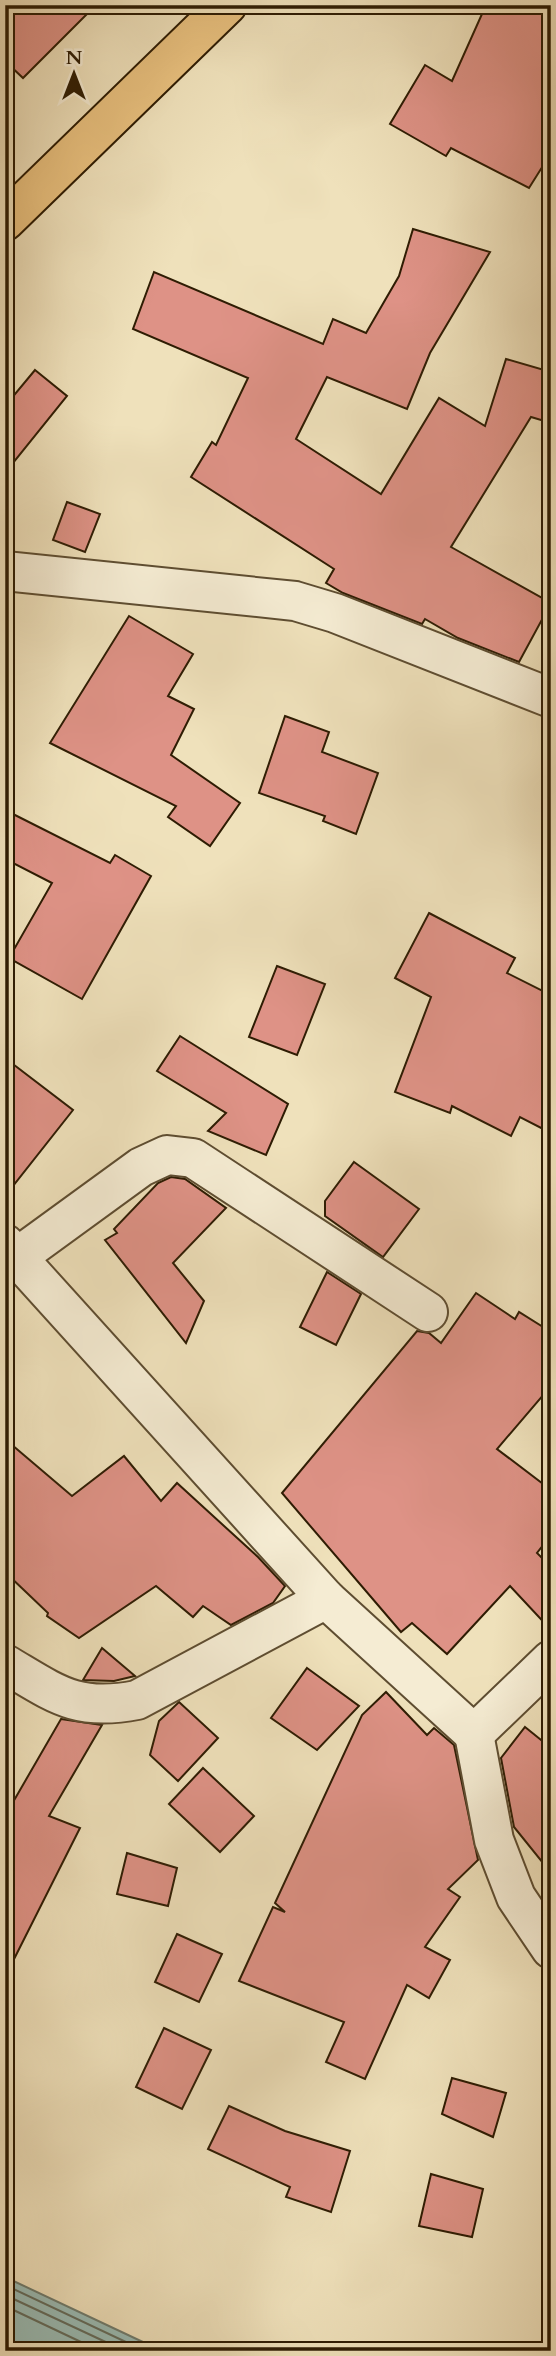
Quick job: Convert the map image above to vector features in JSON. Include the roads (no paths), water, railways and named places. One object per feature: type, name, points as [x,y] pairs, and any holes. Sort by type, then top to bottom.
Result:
[{"type":"highway","points":[[5,221],[228,5]]},
{"type":"street","points":[[5,571],[295,601],[335,613],[551,698]]},
{"type":"street","points":[[428,1312],[193,1158],[167,1155],[141,1167],[10,1251],[326,1599],[474,1734],[494,1840],[516,1897],[551,1949]]},
{"type":"street","points":[[5,1664],[66,1700],[107,1706],[137,1700],[326,1599]]},
{"type":"street","points":[[474,1734],[548,1666]]},
{"type":"water","points":[[5,2277],[162,2351],[5,2351]]}]
